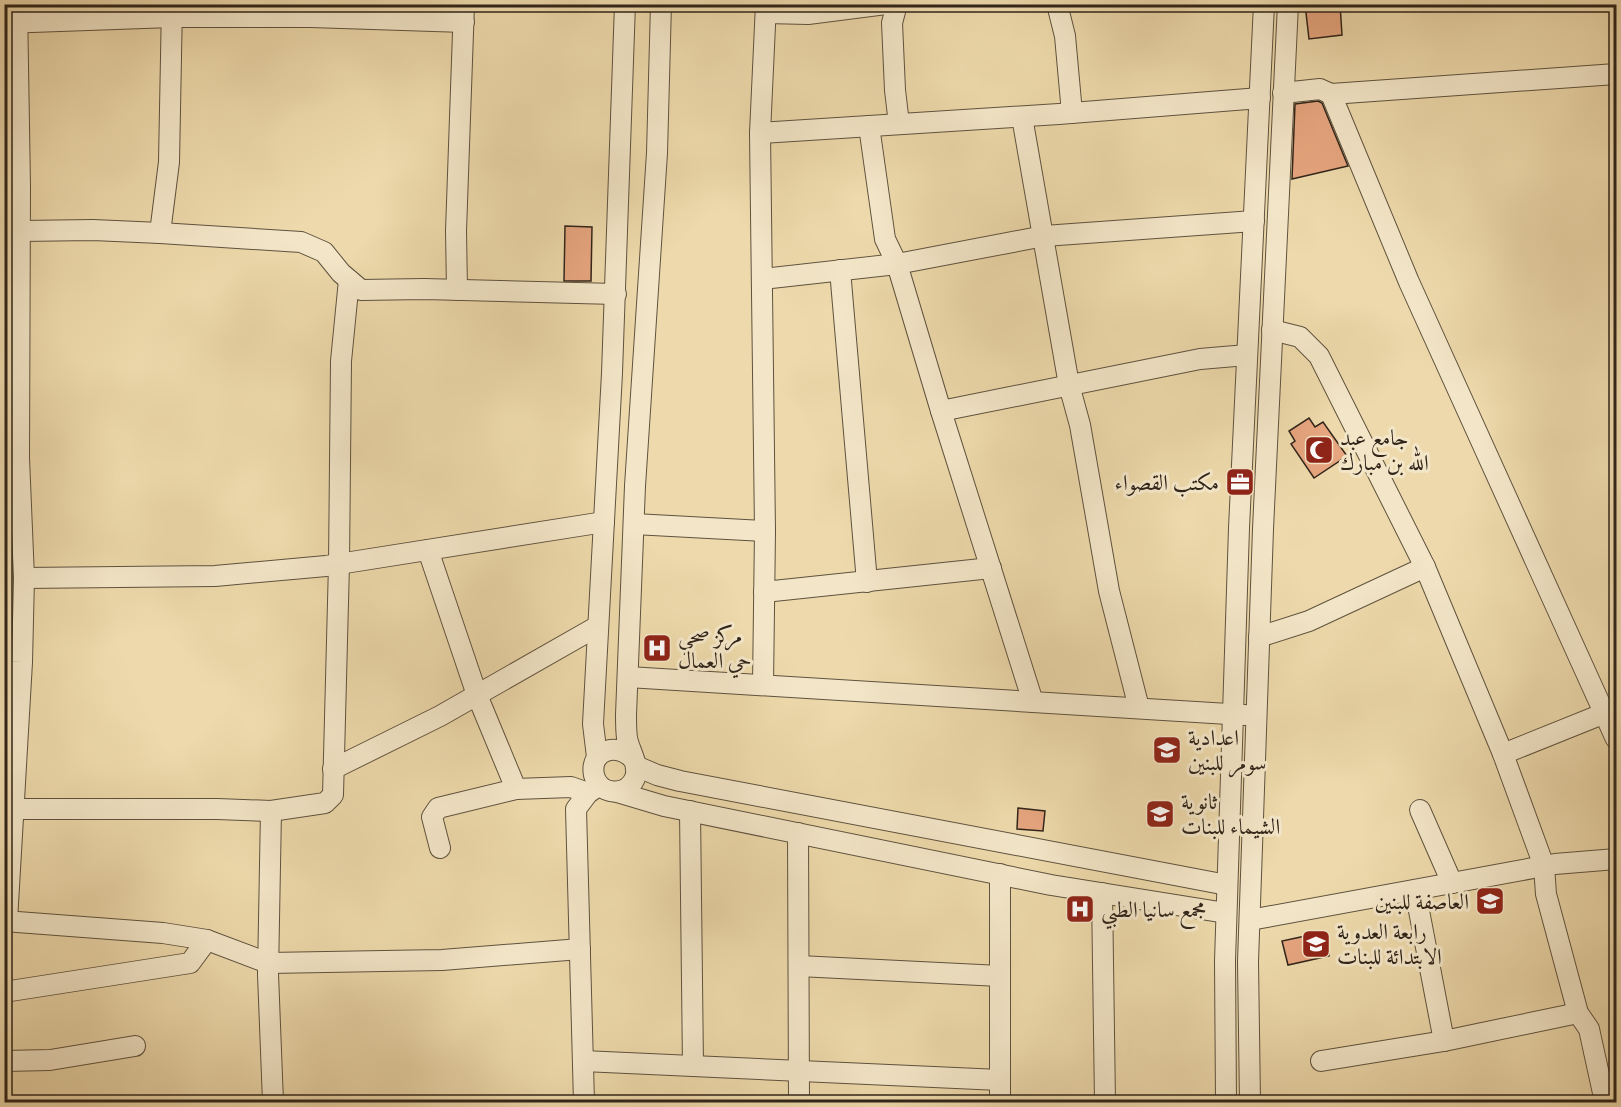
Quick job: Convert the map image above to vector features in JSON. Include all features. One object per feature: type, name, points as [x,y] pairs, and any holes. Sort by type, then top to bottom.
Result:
[{"type":"street","points":[[597,758],[593,724],[616,294],[625,4]]},
{"type":"street","points":[[440,848],[432,817],[438,808],[516,789],[571,787],[624,790],[630,786],[636,773],[627,737],[628,677],[635,486],[657,153],[661,4]]},
{"type":"street","points":[[763,685],[765,531],[760,133],[766,9],[808,14],[886,4]]},
{"type":"street","points":[[897,4],[892,23],[899,124]]},
{"type":"street","points":[[1057,4],[1065,36],[1072,113]]},
{"type":"street","points":[[1226,1102],[1226,913],[1239,528],[1264,4]]},
{"type":"street","points":[[1250,1102],[1248,962],[1256,716],[1288,4]]},
{"type":"street","points":[[457,290],[456,231],[464,13],[172,11],[13,17],[20,231],[12,347],[24,578],[22,662],[12,723],[6,921],[153,932],[207,940],[268,963],[442,960],[580,949]]},
{"type":"street","points":[[160,233],[169,162],[172,11]]},
{"type":"street","points":[[1284,93],[1320,89],[1331,94],[1617,74]]},
{"type":"street","points":[[1331,94],[1409,282],[1610,711],[1617,739]]},
{"type":"street","points":[[760,133],[1022,117],[1260,98]]},
{"type":"street","points":[[1022,117],[1070,385],[1080,425],[1108,591],[1139,708]]},
{"type":"street","points":[[869,126],[885,239],[897,264],[1033,702]]},
{"type":"street","points":[[762,279],[897,264],[1044,236],[1254,221]]},
{"type":"street","points":[[20,231],[93,230],[301,243],[324,252],[341,273],[361,290],[616,294]]},
{"type":"street","points":[[840,270],[867,582]]},
{"type":"street","points":[[9,809],[271,811],[325,803],[333,795],[341,361],[349,280]]},
{"type":"street","points":[[1272,330],[1300,337],[1319,356],[1425,567],[1503,754],[1544,866],[1546,894],[1578,1013],[1589,1029],[1605,1102]]},
{"type":"street","points":[[941,411],[1200,359],[1247,364],[1270,377]]},
{"type":"street","points":[[24,578],[215,576],[339,564],[604,522]]},
{"type":"street","points":[[634,524],[765,531]]},
{"type":"street","points":[[428,550],[477,695],[516,789]]},
{"type":"street","points":[[1259,638],[1309,621],[1425,567]]},
{"type":"street","points":[[764,592],[991,568]]},
{"type":"street","points":[[333,770],[440,716],[598,626]]},
{"type":"street","points":[[628,677],[1256,716]]},
{"type":"street","points":[[1503,754],[1610,711]]},
{"type":"street","points":[[1226,913],[1051,885],[664,806],[601,790],[595,779],[594,764],[597,758],[615,749],[628,753],[634,762],[657,775],[680,781],[1227,885]]},
{"type":"street","points":[[584,1102],[576,809],[601,790]]},
{"type":"street","points":[[1420,810],[1452,883]]},
{"type":"street","points":[[271,811],[268,963],[273,1102]]},
{"type":"street","points":[[690,811],[693,1066]]},
{"type":"street","points":[[798,833],[799,1102]]},
{"type":"street","points":[[1250,920],[1544,866],[1617,859]]},
{"type":"street","points":[[1000,874],[1000,1102]]},
{"type":"street","points":[[1415,890],[1444,1041]]},
{"type":"street","points":[[1102,893],[1105,1102]]},
{"type":"street","points":[[4,992],[190,963],[207,940]]},
{"type":"street","points":[[799,966],[1000,976]]},
{"type":"street","points":[[1322,1060],[1444,1041],[1578,1013]]},
{"type":"street","points":[[4,1061],[50,1060],[135,1046]]},
{"type":"street","points":[[583,1061],[1000,1080]]},
{"type":"building","points":[[1305,4],[1340,4],[1342,35],[1309,39]]},
{"type":"building","points":[[1318,101],[1322,103],[1348,166],[1292,179],[1295,104]]},
{"type":"building","points":[[565,226],[592,227],[591,281],[564,281]]},
{"type":"building","name":"جامع عبد الله بن مبارك","points":[[1309,418],[1315,427],[1323,422],[1347,456],[1314,478],[1291,444],[1295,441],[1289,431]]},
{"type":"building","points":[[1018,808],[1045,811],[1043,831],[1017,829]]},
{"type":"building","points":[[1324,932],[1329,956],[1288,965],[1282,941]]},
{"type":"place","name":"جامع عبد الله بن مبارك","points":[[1319,450]]},
{"type":"place","name":"مكتب القصواء","points":[[1240,482]]},
{"type":"place","name":"مركز صحي حي العمال","points":[[657,648]]},
{"type":"place","name":"اعدادية سومر للبنين","points":[[1167,750]]},
{"type":"place","name":"ثانوية الشيماء للبنات","points":[[1160,814]]},
{"type":"place","name":"العاصفة للبنين","points":[[1490,901]]},
{"type":"place","name":"مجمع سانيا الطبي","points":[[1080,909]]},
{"type":"place","name":"رابعة العدوية الابتدائة للبنات","points":[[1316,944]]}]
